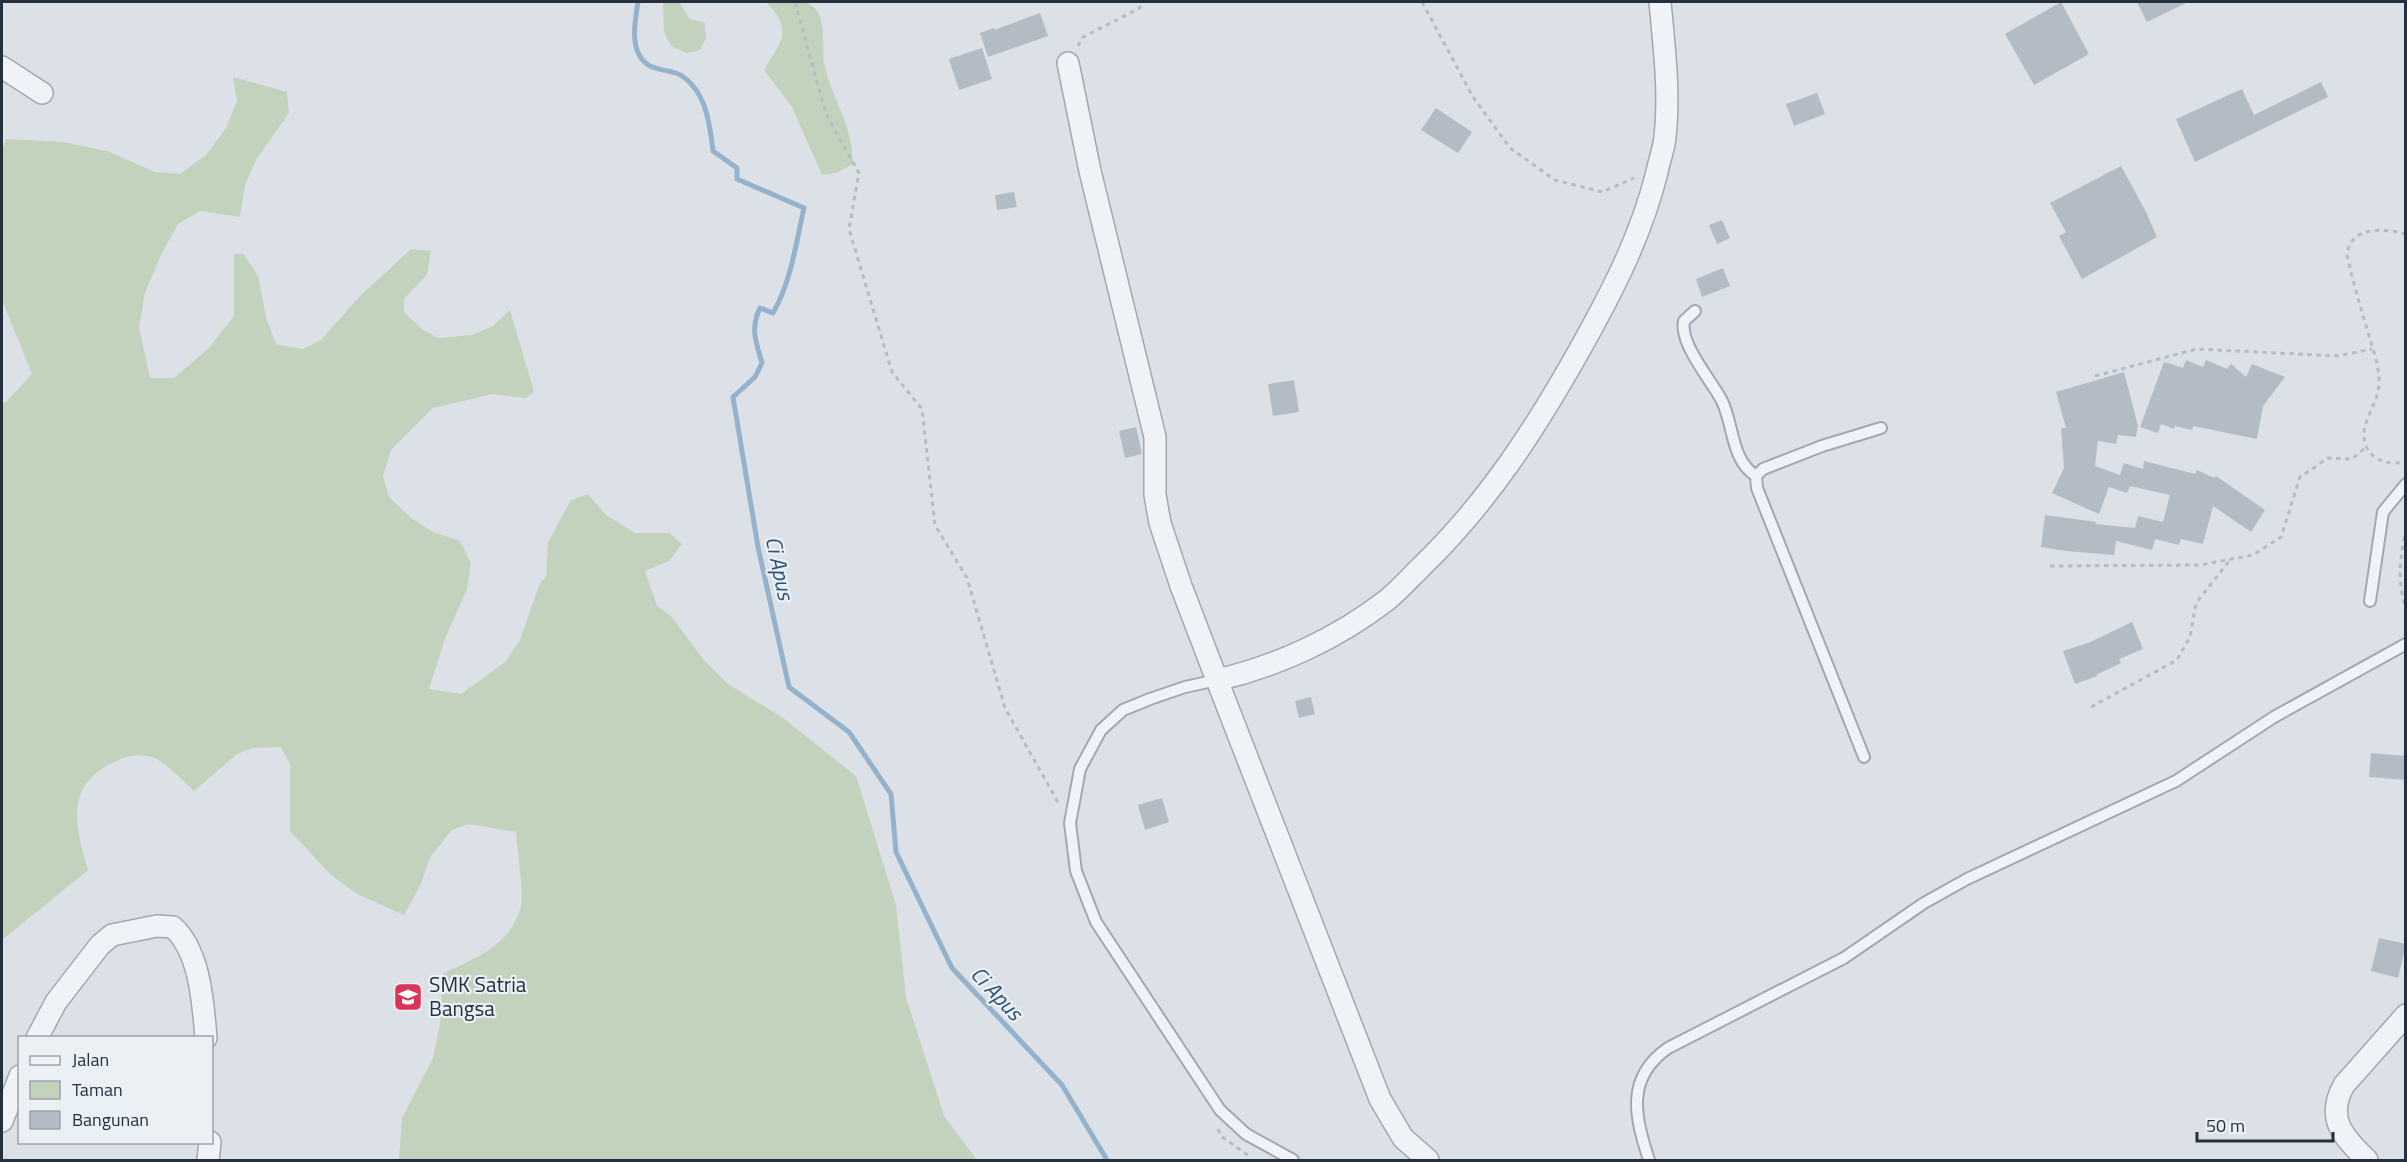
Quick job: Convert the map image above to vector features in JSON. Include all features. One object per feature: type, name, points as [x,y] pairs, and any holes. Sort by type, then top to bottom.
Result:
[{"type":"street","points":[[1216,680],[1275,663],[1329,637],[1388,599],[1453,537],[1497,483],[1530,433],[1560,385],[1618,280],[1649,204],[1665,138],[1666,80],[1660,2]]},
{"type":"street","points":[[1068,63],[1090,171],[1155,437],[1155,495],[1160,523],[1216,680],[1380,1099],[1403,1138],[1428,1161]]},
{"type":"street","points":[[2,67],[42,93]]},
{"type":"street","points":[[38,1036],[56,1002],[100,945],[112,935],[157,926],[173,927],[183,937],[203,992],[206,1036]]},
{"type":"street","points":[[2367,1161],[2338,1125],[2335,1114],[2338,1096],[2351,1077],[2406,1016]]},
{"type":"street","points":[[2,1121],[18,1081]]},
{"type":"street","points":[[208,1161],[210,1144]]},
{"type":"lane","points":[[1695,311],[1684,321],[1686,338],[1728,414],[1741,463],[1756,476],[1757,488],[1864,757]]},
{"type":"lane","points":[[1756,476],[1763,469],[1822,446],[1881,428]]},
{"type":"lane","points":[[2370,601],[2383,512],[2406,484]]},
{"type":"lane","points":[[1649,1161],[1636,1109],[1638,1087],[1646,1068],[1656,1056],[1844,958],[1924,903],[1967,879],[2176,781],[2274,717],[2406,644]]},
{"type":"lane","points":[[1216,680],[1185,687],[1141,703],[1123,711],[1101,730],[1080,769],[1070,823],[1076,871],[1096,922],[1220,1110],[1246,1134],[1293,1161]]},
{"type":"path","points":[[795,2],[826,114],[859,173],[849,229],[892,372],[922,409],[935,525],[967,578],[1005,708],[1070,823]]},
{"type":"path","points":[[1068,63],[1083,37],[1140,8],[1139,2]]},
{"type":"path","points":[[1422,2],[1473,97],[1510,148],[1555,180],[1602,192],[1634,178],[1640,170]]},
{"type":"path","points":[[2406,234],[2382,231],[2358,234],[2349,243],[2348,248],[2349,266],[2379,371],[2376,402],[2363,428],[2367,446],[2375,458],[2382,461],[2406,462]]},
{"type":"path","points":[[2095,376],[2197,349],[2337,356],[2372,349]]},
{"type":"path","points":[[2050,566],[2199,565],[2253,555],[2281,537],[2300,477],[2328,458],[2352,459],[2367,446]]},
{"type":"path","points":[[2406,528],[2401,551],[2406,607]]},
{"type":"path","points":[[2091,707],[2177,660],[2190,637],[2196,603],[2231,559]]},
{"type":"green space","points":[[663,2],[679,2],[690,19],[705,23],[706,38],[700,50],[687,53],[671,46],[664,32]]},
{"type":"green space","points":[[766,2],[807,2],[820,17],[827,76],[846,123],[852,149],[853,164],[836,173],[822,175],[792,107],[764,70],[782,36],[780,21]]},
{"type":"green space","points":[[233,77],[287,92],[289,113],[256,160],[245,185],[240,217],[200,211],[178,224],[162,253],[145,293],[139,327],[150,378],[174,378],[209,348],[234,316],[234,254],[244,254],[258,276],[266,317],[276,344],[303,349],[321,340],[359,297],[411,249],[431,251],[427,275],[404,299],[404,312],[422,329],[438,338],[472,335],[493,326],[510,310],[534,392],[525,398],[493,394],[433,408],[391,450],[383,476],[389,497],[411,518],[433,532],[460,541],[471,563],[467,589],[445,639],[429,689],[461,694],[505,662],[520,640],[540,583],[546,577],[548,542],[571,500],[588,494],[606,515],[635,533],[669,533],[682,544],[669,561],[645,571],[657,606],[671,616],[703,659],[728,684],[783,718],[856,776],[896,905],[906,997],[944,1116],[977,1160],[399,1160],[402,1118],[433,1058],[440,1024],[443,973],[479,956],[501,940],[510,931],[521,906],[516,832],[468,824],[452,830],[431,856],[420,886],[404,915],[357,894],[331,875],[290,831],[290,764],[281,747],[253,748],[237,754],[194,791],[163,764],[149,756],[138,755],[124,758],[98,772],[87,783],[80,795],[77,808],[77,822],[88,870],[2,940],[2,401],[5,403],[32,374],[2,300],[2,152],[6,139],[63,142],[107,151],[155,172],[180,174],[206,155],[226,128],[237,101]]},
{"type":"building","points":[[2061,2],[2089,54],[2034,85],[2005,34]]},
{"type":"building","points":[[2137,2],[2188,2],[2147,22]]},
{"type":"building","points":[[1040,13],[1048,36],[988,57],[980,33]]},
{"type":"building","points":[[982,48],[992,79],[959,90],[949,59]]},
{"type":"building","points":[[2321,82],[2328,97],[2195,162],[2176,119],[2242,89],[2254,115]]},
{"type":"building","points":[[1817,93],[1825,114],[1794,126],[1786,104]]},
{"type":"building","points":[[1436,108],[1472,132],[1458,153],[1421,130]]},
{"type":"building","points":[[2121,166],[2157,237],[2082,279],[2059,236],[2066,232],[2050,203]]},
{"type":"building","points":[[1014,192],[1017,207],[997,210],[995,195]]},
{"type":"building","points":[[1722,220],[1730,238],[1717,244],[1709,225]]},
{"type":"building","points":[[1723,268],[1730,286],[1702,297],[1696,279]]},
{"type":"building","points":[[2186,360],[2203,367],[2206,360],[2227,369],[2231,364],[2246,377],[2252,364],[2285,377],[2263,406],[2257,439],[2193,426],[2192,430],[2175,426],[2174,429],[2161,424],[2158,433],[2140,427],[2164,362],[2183,368]]},
{"type":"building","points":[[2124,372],[2138,426],[2136,437],[2118,435],[2116,444],[2098,441],[2095,466],[2120,475],[2124,463],[2143,469],[2144,461],[2195,474],[2197,470],[2214,478],[2216,476],[2265,510],[2251,532],[2213,506],[2203,544],[2181,539],[2179,545],[2155,539],[2152,550],[2116,541],[2114,555],[2041,547],[2045,515],[2135,528],[2138,516],[2163,522],[2170,495],[2130,486],[2127,493],[2109,487],[2099,514],[2052,493],[2064,468],[2061,428],[2066,428],[2056,392]]},
{"type":"building","points":[[1294,380],[1299,412],[1273,416],[1268,384]]},
{"type":"building","points":[[1136,427],[1142,454],[1125,458],[1119,431]]},
{"type":"building","points":[[2132,622],[2143,649],[2119,659],[2121,663],[2097,676],[2075,684],[2063,651],[2088,643]]},
{"type":"building","points":[[1311,697],[1315,714],[1299,718],[1295,701]]},
{"type":"building","points":[[2371,753],[2406,756],[2406,780],[2369,777]]},
{"type":"building","points":[[1162,798],[1169,822],[1145,830],[1138,805]]},
{"type":"building","points":[[2379,938],[2406,944],[2398,978],[2371,971]]},
{"type":"waterway","name":"Ci Apus","points":[[638,2],[635,37],[638,54],[650,66],[682,76],[697,91],[708,120],[713,151],[737,168],[737,179],[804,208],[792,262],[779,301],[773,313],[760,308],[755,322],[755,336],[762,363],[755,377],[733,397],[758,547],[789,687],[849,732],[891,794],[896,852],[952,968],[1062,1085],[1107,1160]]},
{"type":"place","name":"SMK Satria Bangsa","points":[[408,997]]}]
